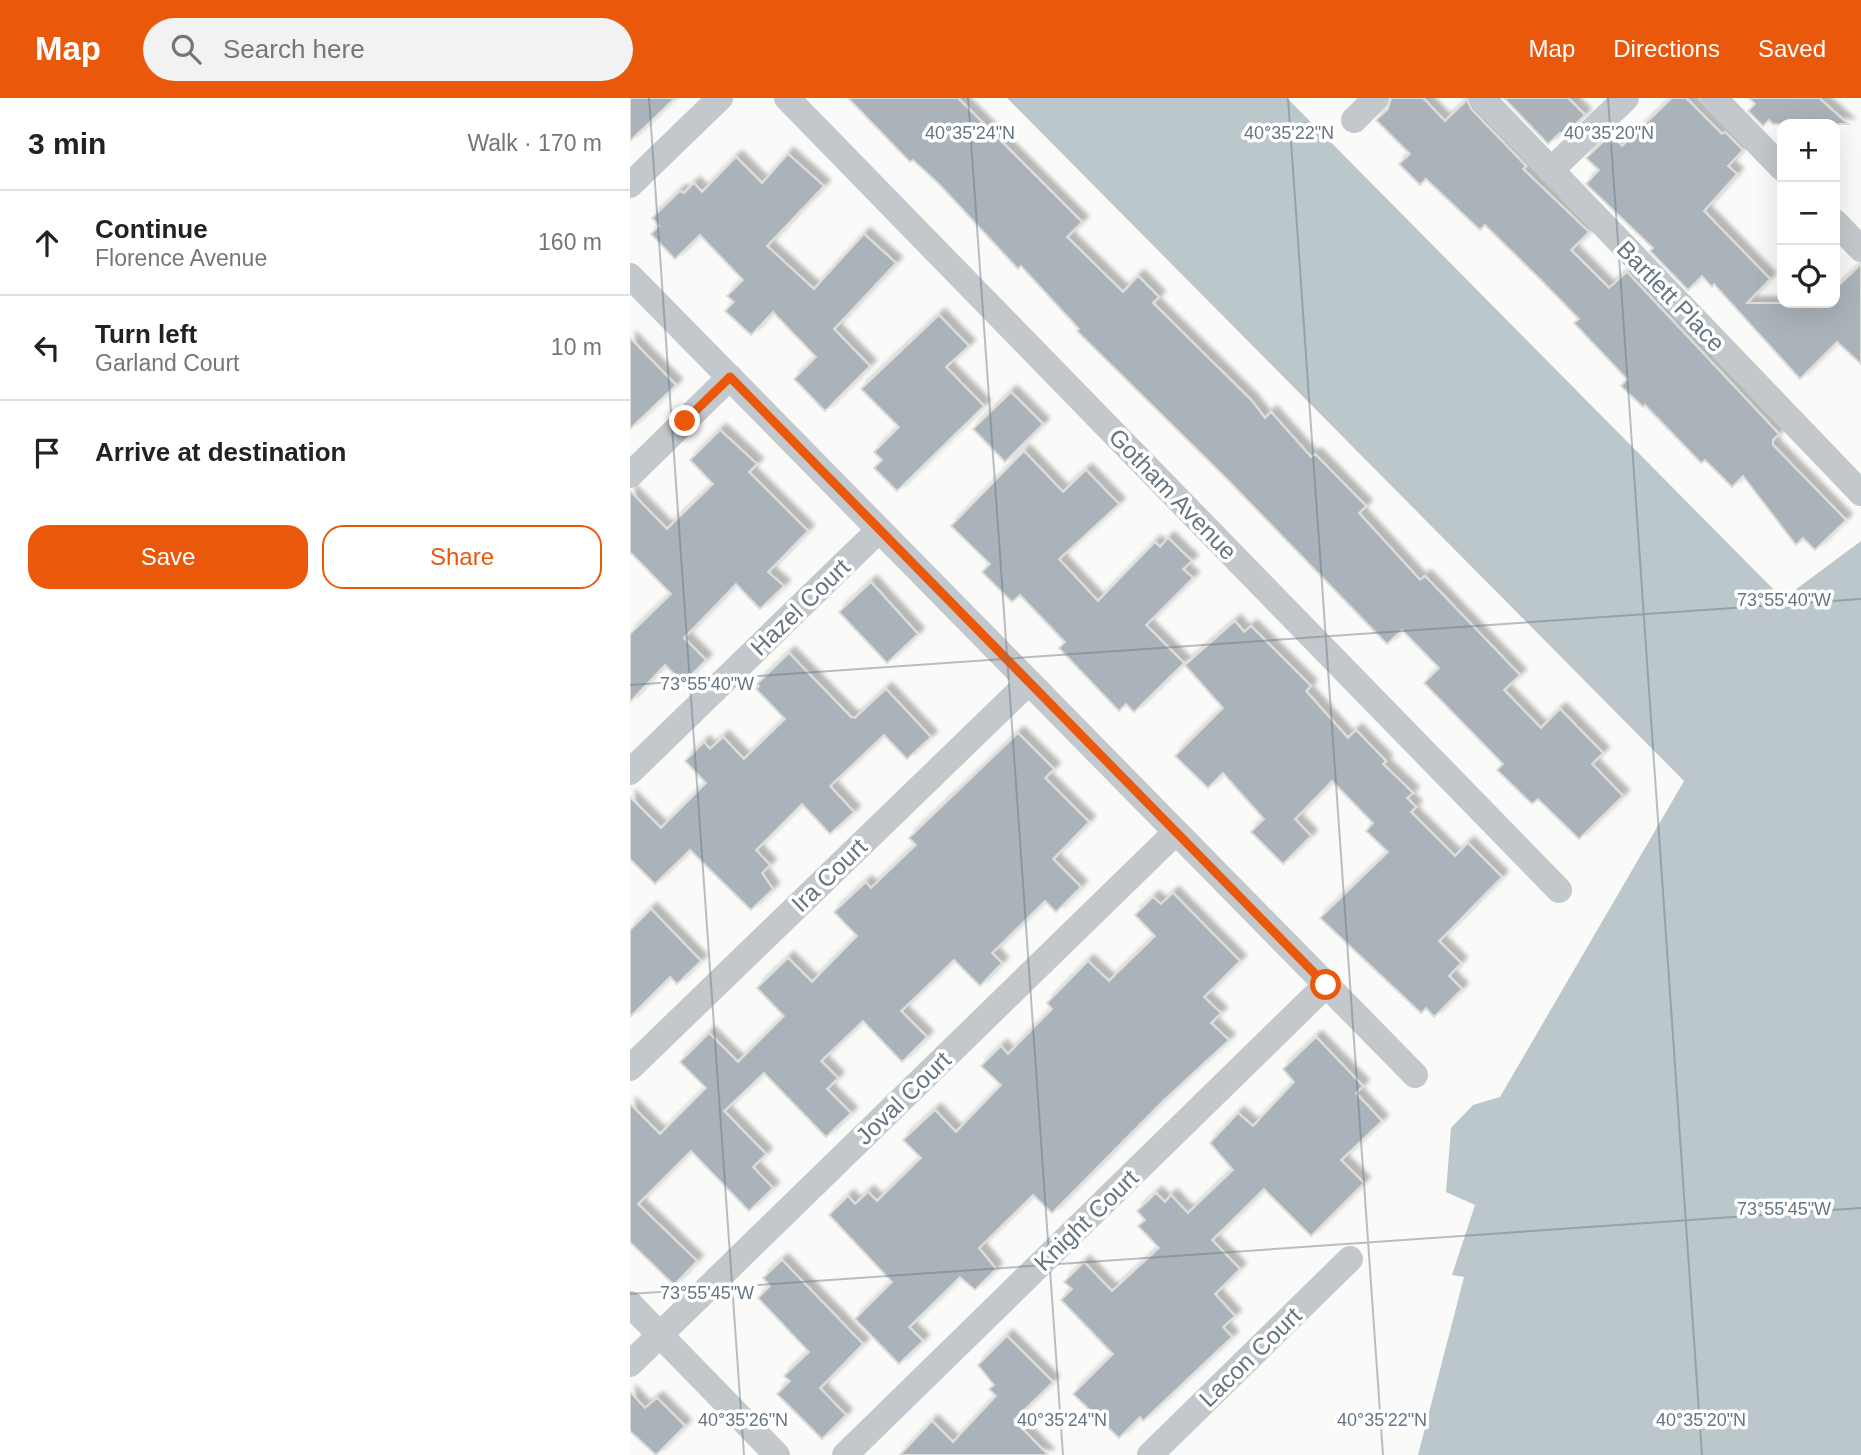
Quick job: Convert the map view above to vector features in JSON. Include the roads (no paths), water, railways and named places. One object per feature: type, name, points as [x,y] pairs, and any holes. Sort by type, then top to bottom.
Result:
[{"type":"street","points":[[630,185],[720,98]]},
{"type":"street","name":"Gotham Avenue","points":[[787,98],[1559,890]]},
{"type":"street","points":[[1354,120],[1376,98]]},
{"type":"street","name":"Bartlett Place","points":[[1482,98],[1861,493]]},
{"type":"street","points":[[1551,170],[1626,98]]},
{"type":"street","points":[[1714,98],[1777,163]]},
{"type":"street","points":[[1840,227],[1861,249]]},
{"type":"street","points":[[630,276],[1415,1075]]},
{"type":"street","points":[[630,475],[730,377]]},
{"type":"street","name":"Hazel Court","points":[[630,772],[879,530]]},
{"type":"street","name":"Ira Court","points":[[630,1068],[1029,682]]},
{"type":"street","name":"Joval Court","points":[[630,1364],[1176,832]]},
{"type":"street","name":"Knight Court","points":[[845,1455],[1326,985]]},
{"type":"street","name":"Lacon Court","points":[[1150,1455],[1350,1259]]},
{"type":"street","points":[[630,1304],[777,1455]]}]
